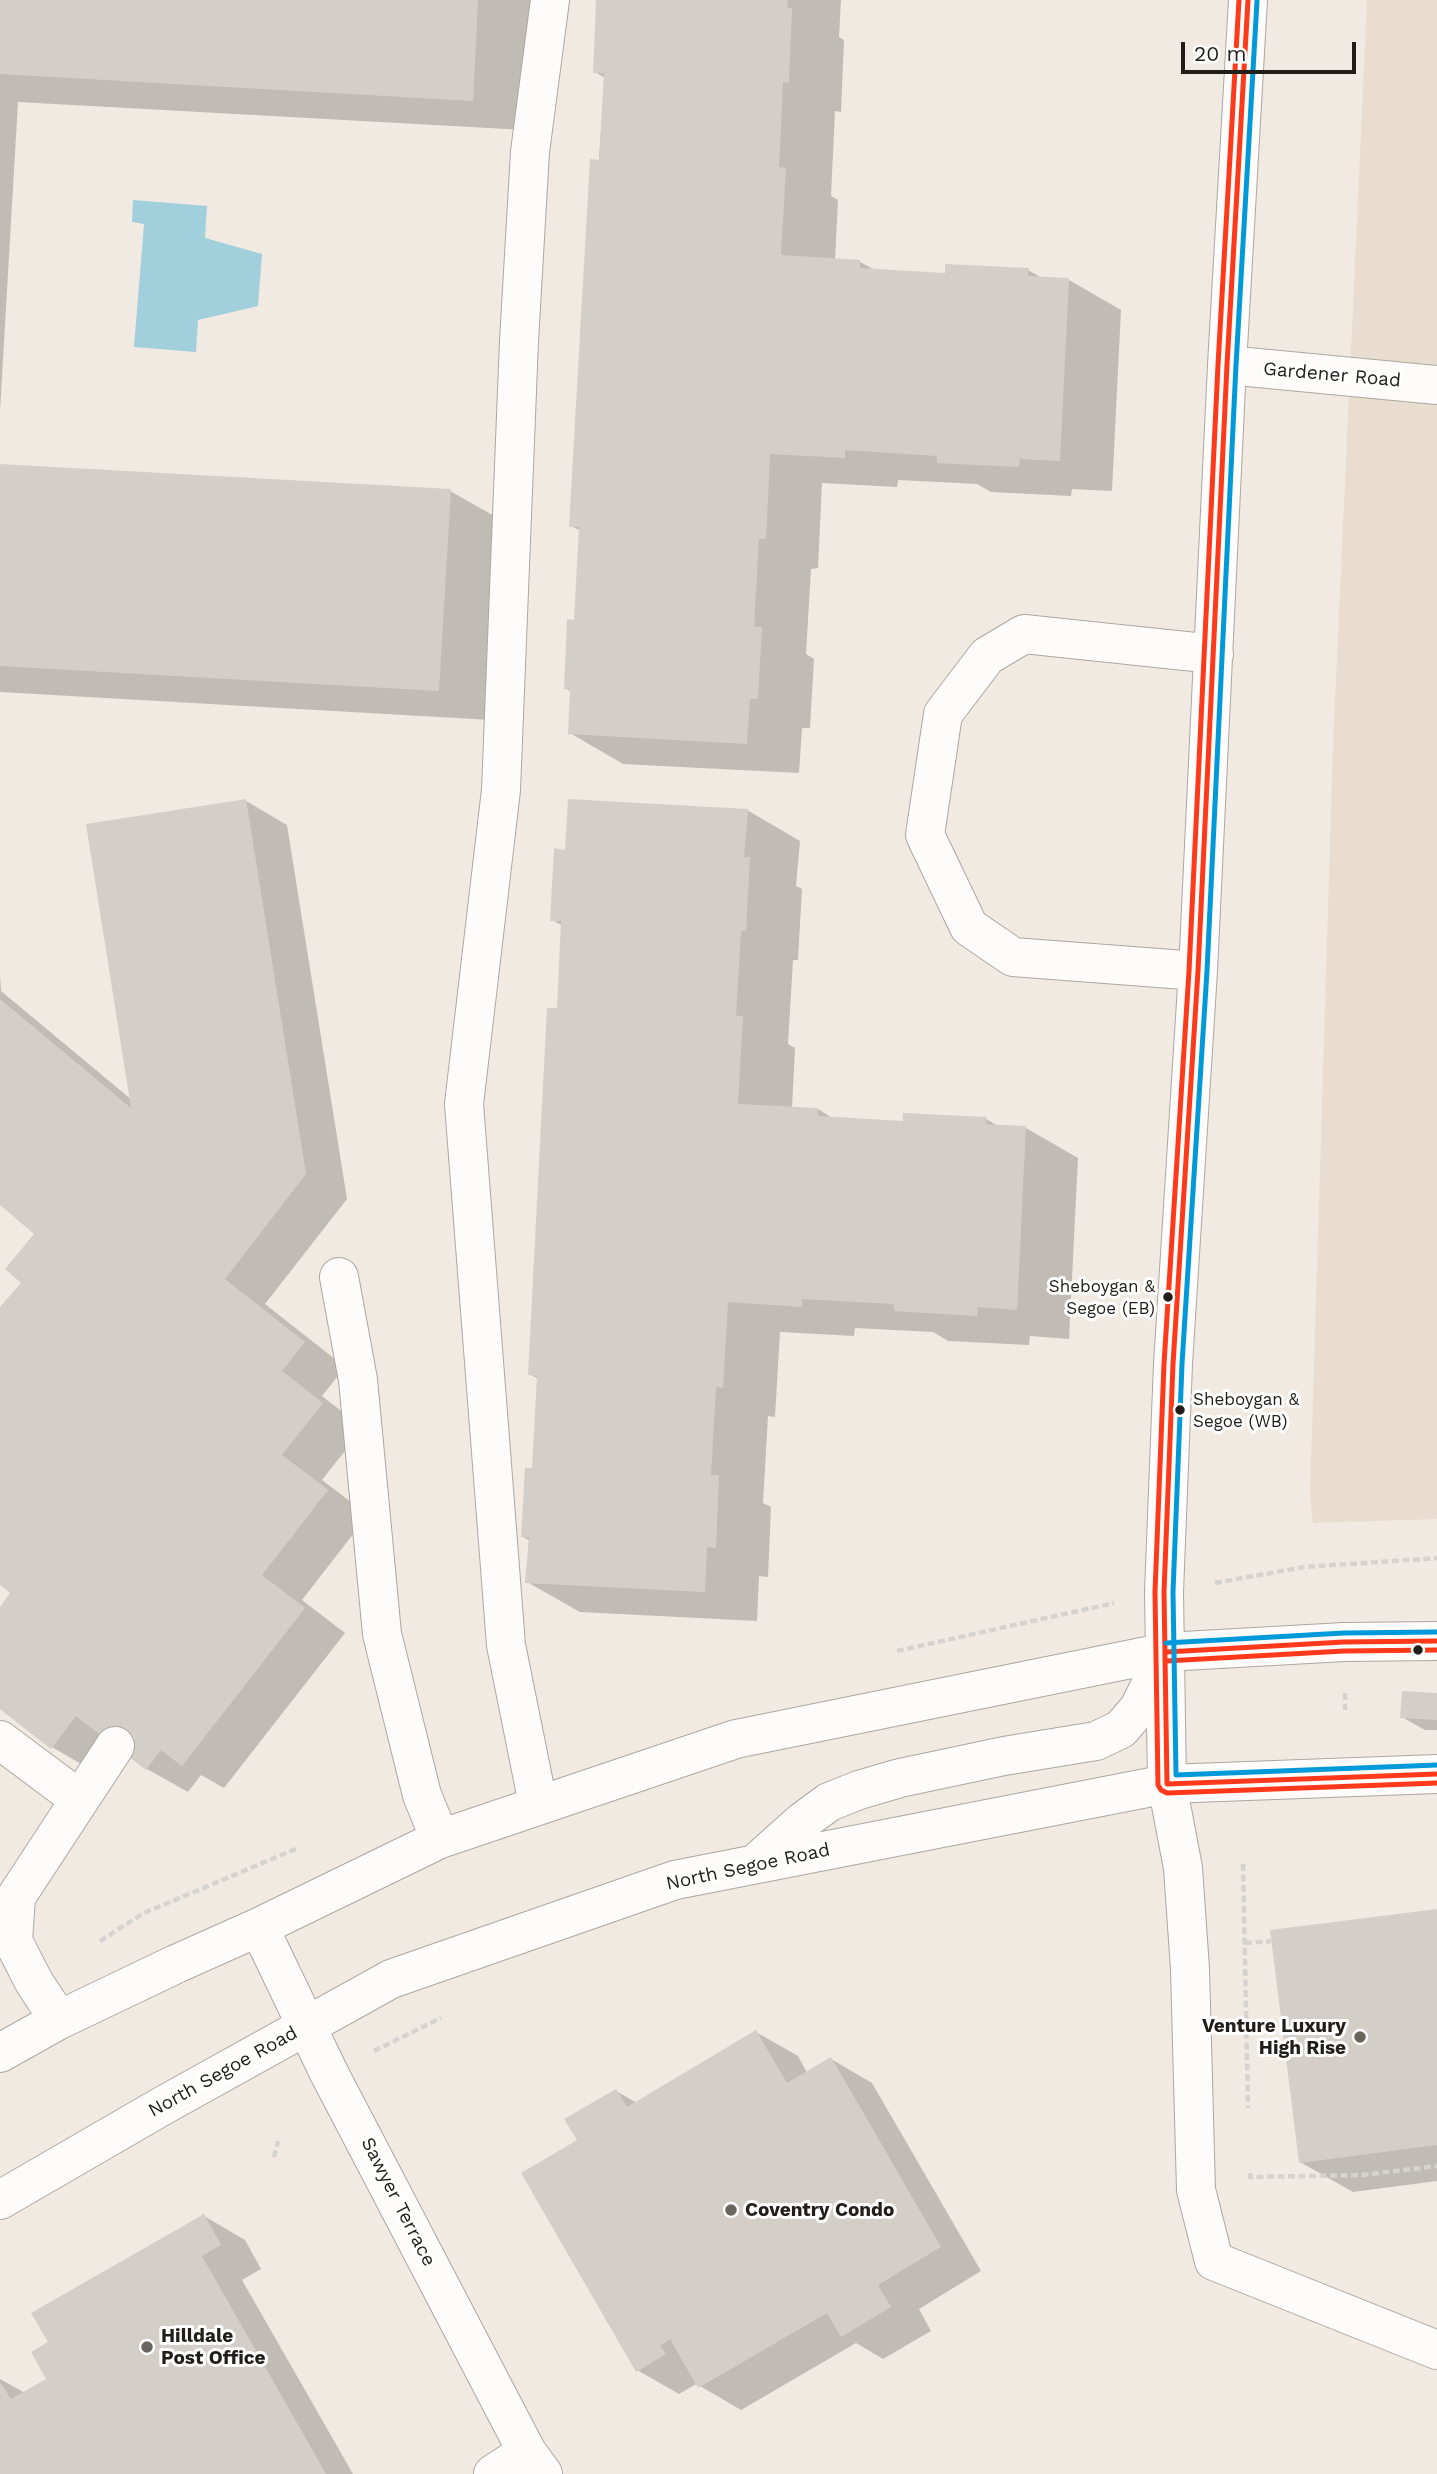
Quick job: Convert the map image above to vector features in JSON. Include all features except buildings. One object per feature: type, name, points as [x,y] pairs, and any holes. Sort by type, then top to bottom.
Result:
[{"type":"street","points":[[538,1804],[506,1645],[464,1104],[501,790],[519,341],[529,165],[550,0]]},
{"type":"street","points":[[1248,0],[1227,365],[1198,971],[1173,1363],[1164,1592],[1167,1784],[1183,1868],[1190,1969],[1196,2190],[1214,2261],[1437,2350]]},
{"type":"street","name":"Gardener Road","points":[[1227,365],[1437,385]]},
{"type":"street","points":[[1198,971],[1013,957],[969,927],[925,835],[943,714],[987,656],[1024,634],[1214,654]]},
{"type":"street","points":[[339,1277],[358,1380],[382,1634],[422,1796],[440,1839]]},
{"type":"street","points":[[0,2053],[59,2020],[440,1839],[736,1739],[1166,1652],[1344,1642],[1437,1641]]},
{"type":"street","points":[[754,1865],[803,1821],[829,1802],[859,1790],[900,1778],[1004,1756],[1096,1741],[1121,1729],[1139,1708],[1166,1652]]},
{"type":"street","points":[[0,1740],[79,1799]]},
{"type":"street","points":[[59,2020],[34,1982],[13,1941],[16,1897],[115,1746]]},
{"type":"street","name":"North Segoe Road","points":[[0,2200],[391,1979],[675,1880],[1167,1784],[1437,1774]]},
{"type":"street","name":"Sawyer Terrace","points":[[259,1927],[329,2073],[535,2463]]},
{"type":"street","points":[[493,2474],[535,2463]]},
{"type":"path","points":[[1304,1567],[1437,1558]]},
{"type":"path","points":[[1243,1864],[1248,2112]]},
{"type":"path","points":[[1245,1943],[1271,1941]]},
{"type":"path","points":[[329,2073],[447,2015]]},
{"type":"path","points":[[274,2157],[278,2141]]},
{"type":"path","points":[[1249,2165],[1250,2177],[1362,2175],[1437,2165]]},
{"type":"shaded area","points":[[1367,0],[1437,0],[1437,1519],[1313,1523],[1310,1495],[1333,745]]},
{"type":"water","points":[[133,200],[207,206],[205,238],[262,254],[258,306],[198,320],[196,352],[134,347],[144,224],[132,222]]},
{"type":"transit line","points":[[1239,0],[1218,365],[1189,971],[1164,1364],[1155,1592],[1158,1785],[1167,1793],[1437,1783]]},
{"type":"transit line","points":[[1248,0],[1227,365],[1198,971],[1173,1364],[1164,1592],[1167,1784],[1437,1774]]},
{"type":"transit line","points":[[1257,1],[1236,365],[1207,971],[1182,1364],[1173,1592],[1176,1775],[1437,1765]]},
{"type":"transit line","points":[[1166,1643],[1344,1633],[1437,1632]]},
{"type":"transit line","points":[[1166,1652],[1344,1642],[1437,1641]]},
{"type":"transit line","points":[[1166,1661],[1344,1651],[1437,1650]]},
{"type":"place","name":"Sheboygan & Segoe (EB)","points":[[1168,1297]]},
{"type":"place","name":"Sheboygan & Segoe (WB)","points":[[1180,1410]]},
{"type":"place","name":"Venture Luxury High Rise","points":[[1360,2037]]},
{"type":"place","name":"Coventry Condo","points":[[731,2210]]},
{"type":"place","name":"Hilldale Post Office","points":[[147,2347]]}]
